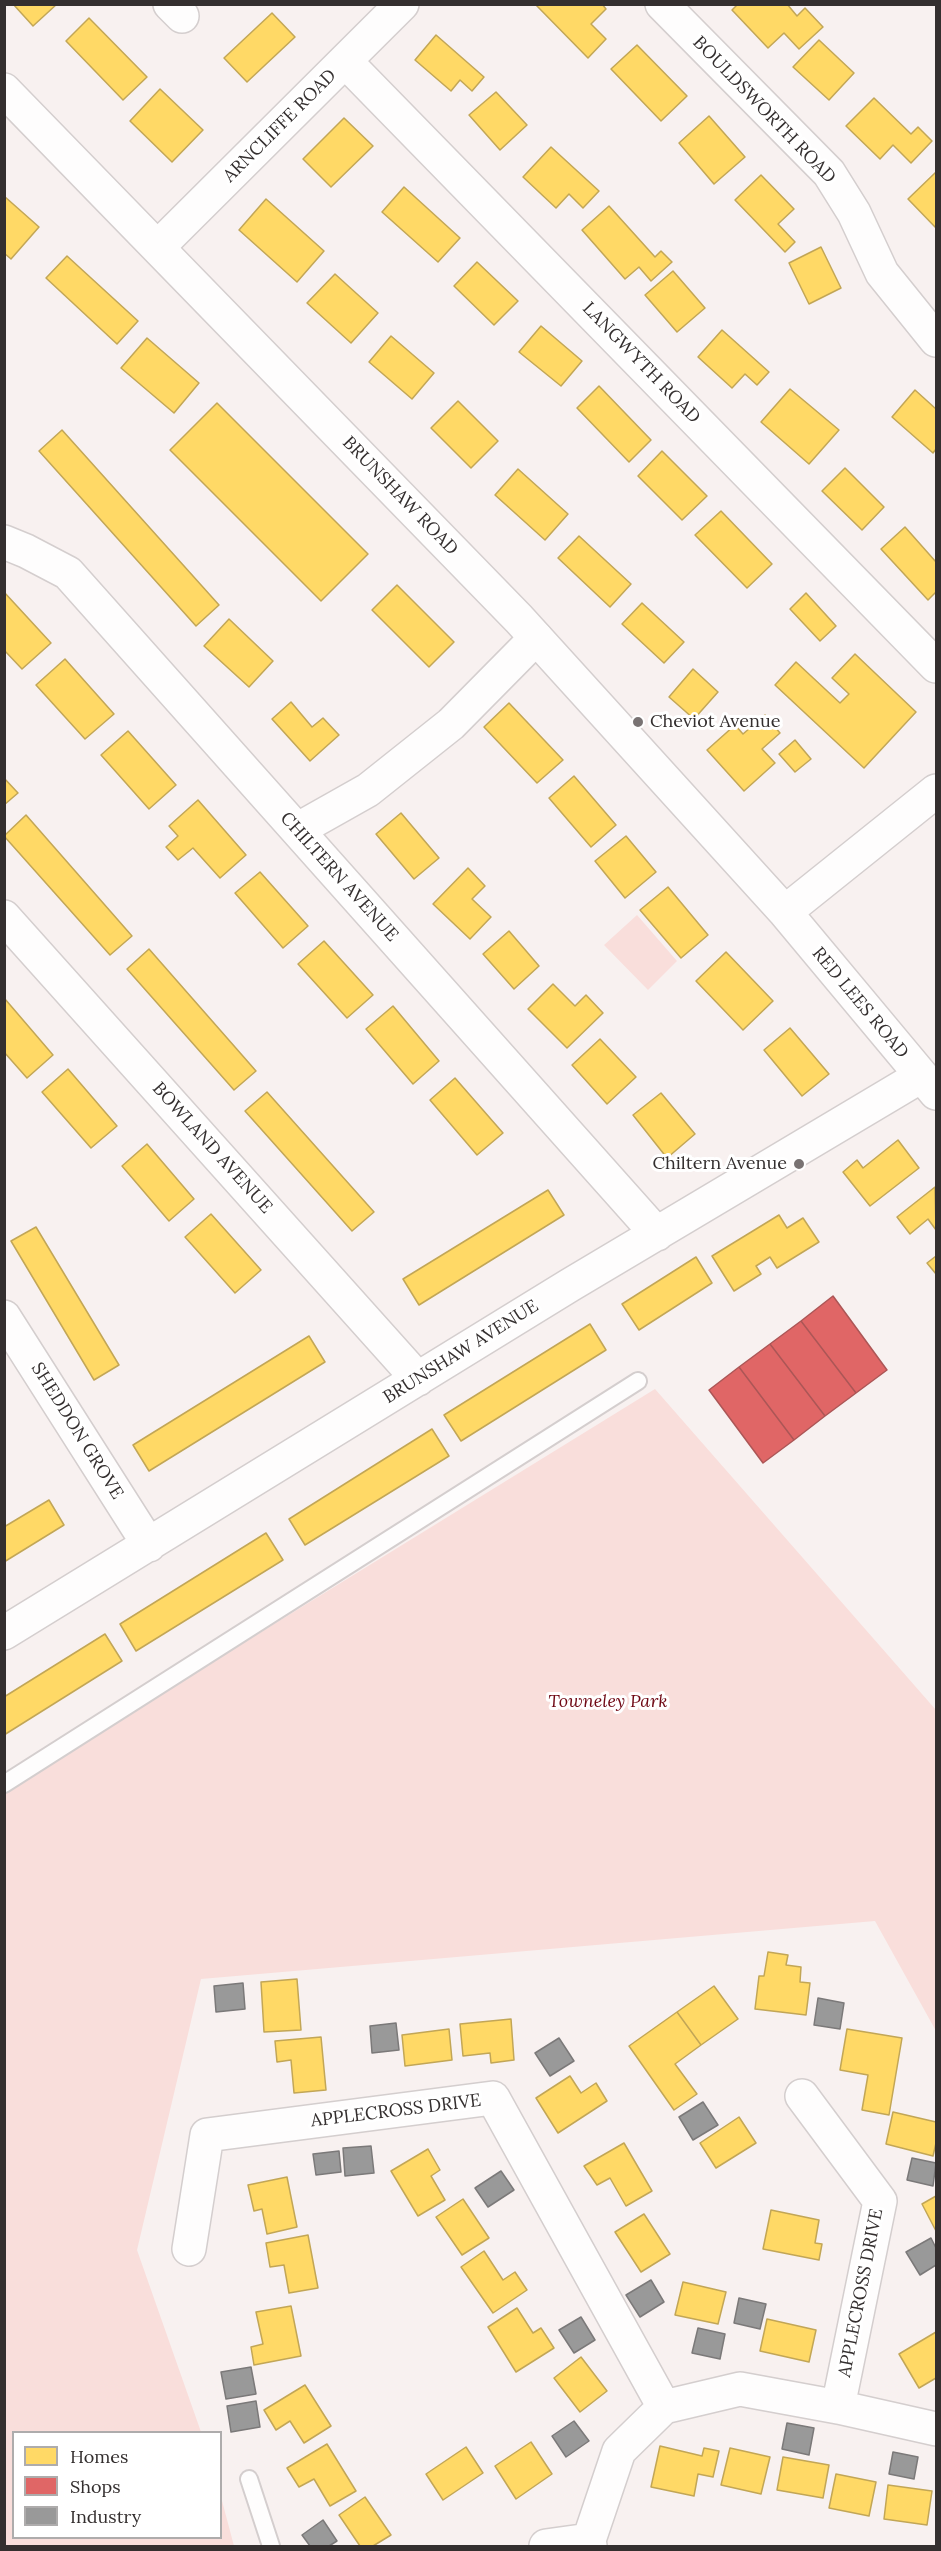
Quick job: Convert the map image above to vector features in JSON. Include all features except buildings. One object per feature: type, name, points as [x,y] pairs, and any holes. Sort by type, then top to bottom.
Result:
[{"type":"street","name":"ARNCLIFFE ROAD","points":[[158,247],[402,4]]},
{"type":"street","name":"BOULDSWORTH ROAD","points":[[662,4],[829,173],[854,213],[882,273],[936,340]]},
{"type":"street","name":"LANGWYTH ROAD","points":[[345,61],[936,666]]},
{"type":"street","name":"BRUNSHAW ROAD","points":[[4,90],[536,638],[785,912]]},
{"type":"street","name":"CHILTERN AVENUE","points":[[4,542],[26,550],[68,573],[657,1233]]},
{"type":"street","points":[[297,830],[368,790],[451,724],[536,638]]},
{"type":"street","points":[[785,912],[936,791]]},
{"type":"street","name":"RED LEES ROAD","points":[[785,912],[929,1084]]},
{"type":"street","name":"BOWLAND AVENUE","points":[[4,917],[418,1379]]},
{"type":"street","name":"BRUNSHAW AVENUE","points":[[4,1633],[657,1233],[929,1084]]},
{"type":"street","name":"SHEDDON GROVE","points":[[4,1317],[149,1545]]},
{"type":"street","name":"APPLECROSS DRIVE","points":[[802,2096],[880,2201],[838,2407]]},
{"type":"street","name":"APPLECROSS DRIVE","points":[[189,2249],[207,2135],[493,2098],[664,2407]]},
{"type":"street","points":[[546,2547],[590,2543],[619,2451],[664,2407],[740,2389],[838,2407],[936,2429]]},
{"type":"lane","points":[[4,1784],[638,1381]]},
{"type":"lane","points":[[249,2479],[271,2547]]},
{"type":"green space","points":[[637,915],[677,961],[648,990],[604,945]]},
{"type":"green space","name":"Towneley Park","points":[[655,1389],[936,1710],[936,2031],[875,1921],[201,1979],[137,2250],[201,2431],[12,2431],[12,2539],[222,2539],[222,2501],[234,2546],[5,2546],[5,1790]]},
{"type":"place","name":"Cheviot Avenue","points":[[638,722]]},
{"type":"place","name":"Chiltern Avenue","points":[[799,1164]]}]
